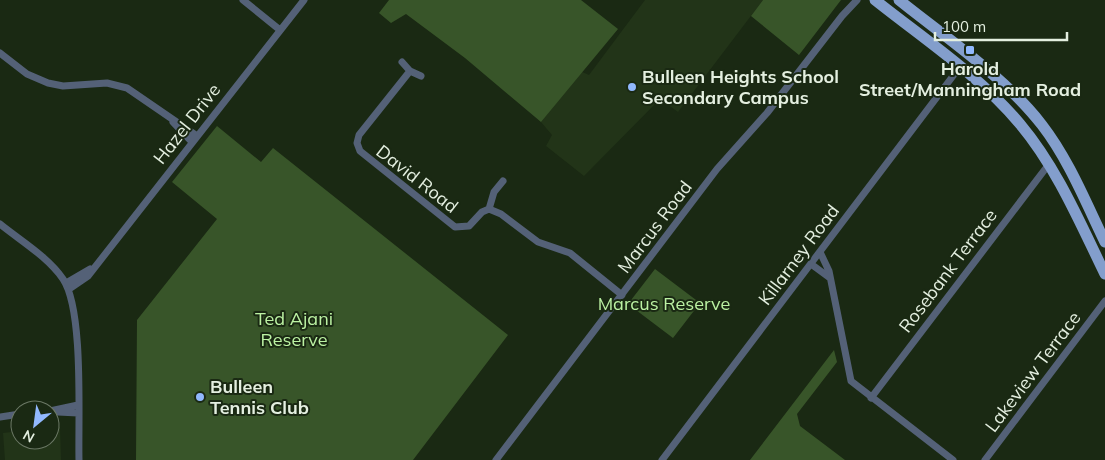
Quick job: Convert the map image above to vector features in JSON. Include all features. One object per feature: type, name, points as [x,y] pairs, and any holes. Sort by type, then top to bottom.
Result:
[{"type":"main road","points":[[875,0],[959,68],[1009,112],[1030,137],[1049,164],[1105,274]]},
{"type":"main road","points":[[899,0],[1008,88],[1033,114],[1063,156],[1105,242]]},
{"type":"street","points":[[243,0],[280,30]]},
{"type":"street","name":"Hazel Drive","points":[[67,286],[94,266],[304,0]]},
{"type":"street","name":"Marcus Road","points":[[842,16],[851,0]]},
{"type":"street","name":"Marcus Road","points":[[496,460],[717,169],[772,107],[842,16],[858,0]]},
{"type":"street","points":[[0,53],[27,74],[48,83],[63,86],[107,83],[127,88],[197,136]]},
{"type":"street","points":[[402,62],[410,71],[420,76]]},
{"type":"street","name":"Killarney Road","points":[[662,460],[959,68]]},
{"type":"street","name":"David Road","points":[[410,71],[361,132],[357,142],[360,151],[455,227],[469,226],[482,212],[489,209],[494,192],[503,181]]},
{"type":"street","points":[[169,118],[192,142]]},
{"type":"street","name":"Rosebank Terrace","points":[[871,398],[1049,164]]},
{"type":"street","points":[[489,209],[500,214],[538,242],[570,253],[622,295]]},
{"type":"street","points":[[0,224],[47,262],[67,286],[76,318],[79,460]]},
{"type":"street","points":[[820,252],[828,265],[850,378],[871,398],[954,460]]},
{"type":"street","points":[[811,264],[830,278]]},
{"type":"street","name":"Lakeview Terrace","points":[[985,460],[1105,302]]},
{"type":"street","points":[[78,405],[50,412],[78,413]]},
{"type":"shaded area","name":"Bulleen Heights School Secondary Campus","points":[[645,0],[763,0],[678,112],[660,99],[584,176],[546,146],[552,135],[541,122],[580,71],[589,75]]},
{"type":"shaded area","points":[[60,427],[61,460],[5,460],[3,433],[10,432],[10,450],[60,450]]},
{"type":"green space","points":[[389,0],[581,0],[618,29],[541,122],[465,58],[406,14],[391,23],[379,13]]},
{"type":"green space","points":[[763,0],[841,0],[799,55],[751,16]]},
{"type":"green space","name":"Ted Ajani Reserve","points":[[217,126],[261,162],[273,148],[508,335],[413,460],[136,460],[137,320],[217,219],[172,182]]},
{"type":"green space","name":"Marcus Reserve","points":[[655,269],[700,303],[673,338],[628,304]]},
{"type":"green space","points":[[834,350],[837,362],[797,414],[800,426],[845,460],[750,460]]},
{"type":"place","name":"Harold Street/Manningham Road","points":[[970,50]]},
{"type":"place","name":"Bulleen Heights School Secondary Campus","points":[[632,87]]},
{"type":"place","name":"Bulleen Tennis Club","points":[[200,397]]}]
